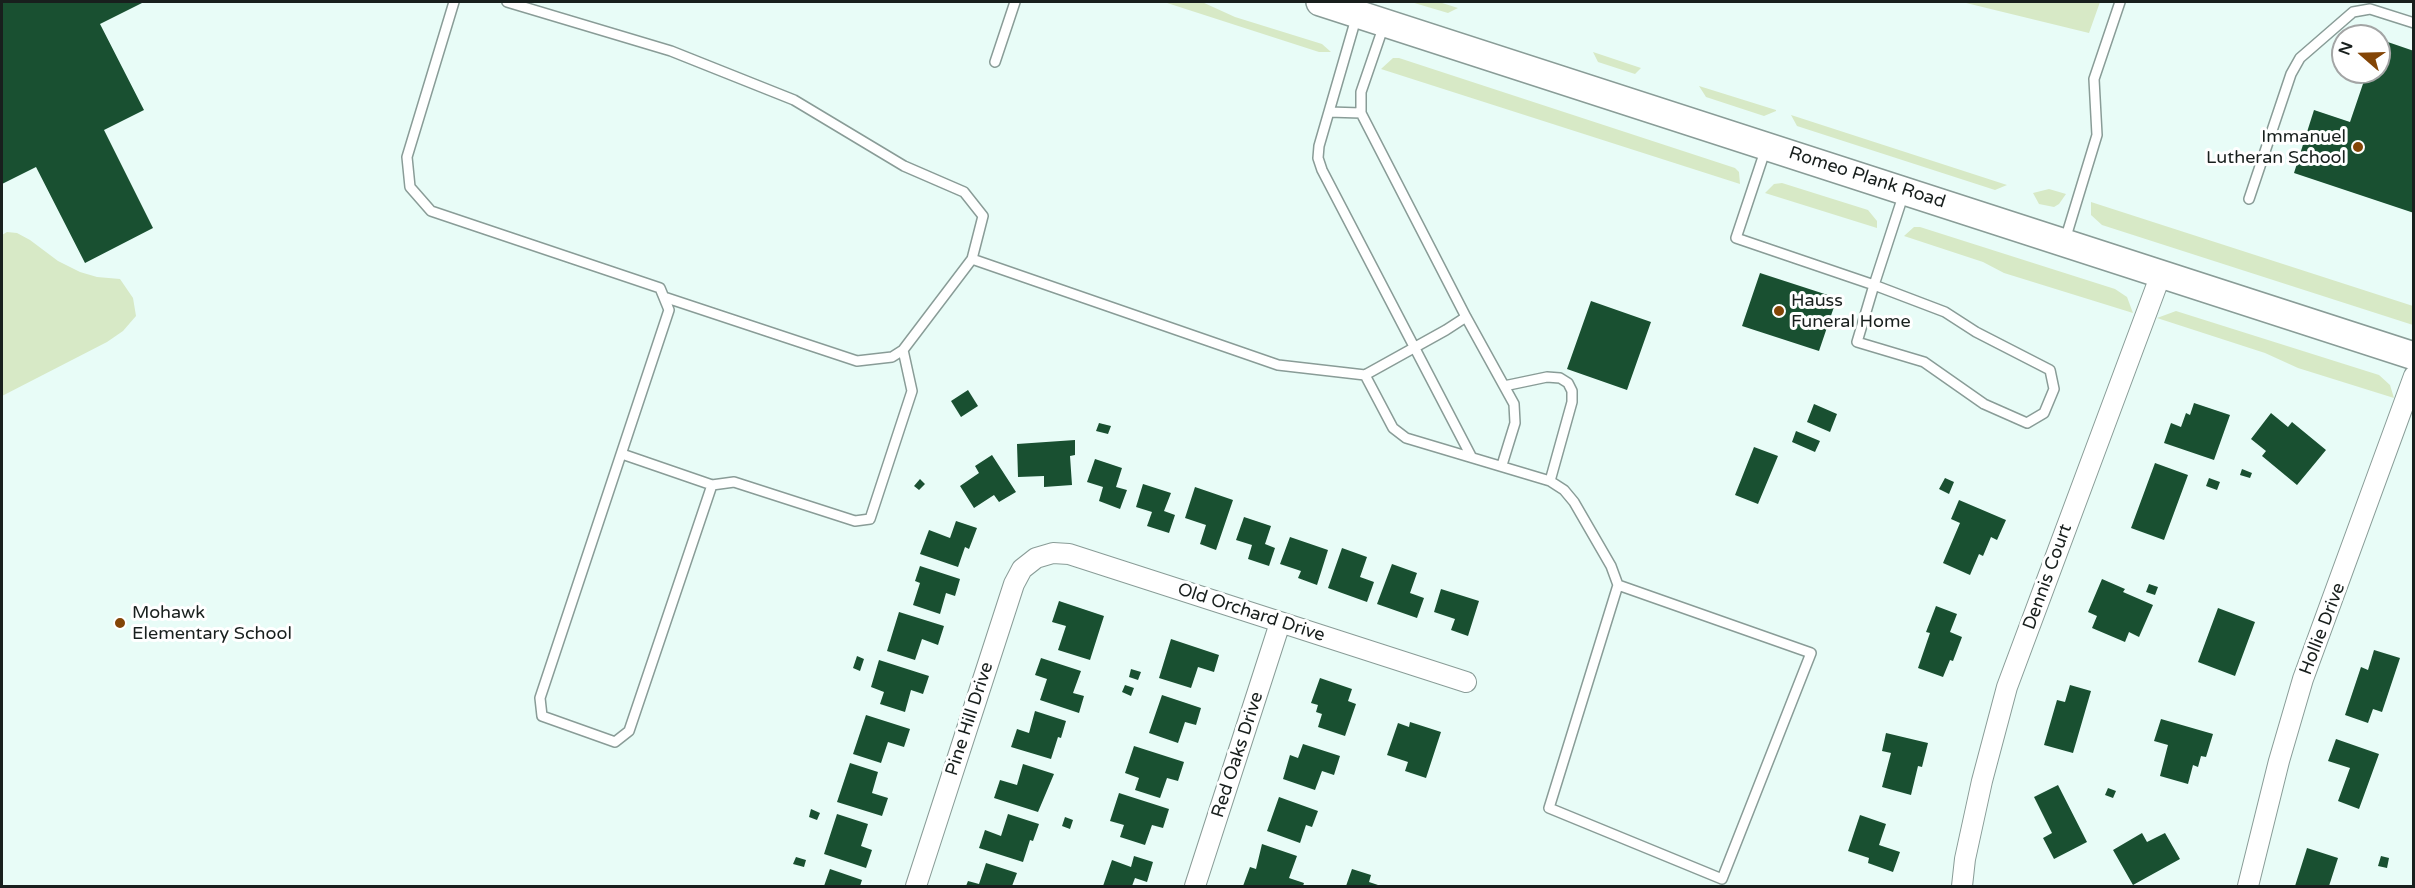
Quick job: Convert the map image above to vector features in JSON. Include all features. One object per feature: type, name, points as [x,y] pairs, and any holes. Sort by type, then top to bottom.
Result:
[{"type":"main road","name":"Romeo Plank Road","points":[[1320,2],[2414,356]]},
{"type":"street","name":"Dennis Court","points":[[1965,884],[1965,859],[2007,687],[2161,274]]},
{"type":"street","name":"Hollie Drive","points":[[2248,886],[2279,761],[2303,680],[2414,376]]},
{"type":"street","name":"Old Orchard Drive","points":[[1036,558],[1053,553],[1069,554],[1466,682]]},
{"type":"street","name":"Pine Hill Drive","points":[[916,886],[1014,584],[1023,569],[1036,558]]},
{"type":"street","name":"Red Oaks Drive","points":[[1195,886],[1280,623]]},
{"type":"lane","points":[[454,2],[407,157],[410,187],[431,212],[660,288],[669,310],[540,698],[542,716],[615,742],[629,731],[712,485]]},
{"type":"lane","points":[[507,2],[671,51],[794,100],[904,166],[964,192],[983,216],[972,259],[903,350],[892,357],[857,361],[664,297]]},
{"type":"lane","points":[[995,62],[1015,2]]},
{"type":"lane","points":[[2064,242],[2097,135],[2094,79],[2120,2]]},
{"type":"lane","points":[[2249,198],[2291,74],[2300,58],[2353,12],[2370,9],[2414,23]]},
{"type":"lane","points":[[1358,14],[1319,146],[1318,159],[1471,456]]},
{"type":"lane","points":[[1384,22],[1361,92],[1361,113],[1466,317],[1514,404],[1515,423],[1502,465]]},
{"type":"lane","points":[[1329,112],[1361,113]]},
{"type":"lane","points":[[1767,146],[1736,238],[1874,285],[1945,312],[1976,332],[2050,370],[2054,389],[2044,413],[2027,423],[1984,405],[1924,362],[1857,342],[1874,285],[1904,191]]},
{"type":"lane","points":[[972,259],[1278,365],[1365,375],[1466,317]]},
{"type":"lane","points":[[622,454],[712,485],[734,482],[855,521],[870,519],[912,391],[903,350]]},
{"type":"lane","points":[[1365,375],[1393,428],[1406,438],[1502,465],[1550,481],[1564,490],[1574,502],[1611,566],[1618,585],[1549,808],[1722,879],[1811,652],[1618,585]]},
{"type":"lane","points":[[1504,386],[1547,377],[1560,378],[1568,383],[1572,391],[1572,402],[1550,481]]},
{"type":"green space","points":[[1164,2],[1202,2],[1235,17],[1322,44],[1331,52],[1319,52]]},
{"type":"green space","points":[[1411,2],[1439,2],[1458,8],[1448,13]]},
{"type":"green space","points":[[1962,2],[2100,2],[2089,33]]},
{"type":"green space","points":[[1593,52],[1641,68],[1635,74],[1598,62]]},
{"type":"green space","points":[[1393,58],[1399,58],[1735,168],[1739,172],[1740,184],[1381,69]]},
{"type":"green space","points":[[1699,86],[1776,111],[1764,116],[1706,97]]},
{"type":"green space","points":[[1791,115],[2007,185],[1995,190],[1797,126]]},
{"type":"green space","points":[[1782,183],[1868,210],[1877,221],[1877,228],[1765,193],[1774,184]]},
{"type":"green space","points":[[2049,189],[2066,194],[2054,207],[2039,204],[2033,193]]},
{"type":"green space","points":[[2091,202],[2413,306],[2413,325],[2102,225],[2091,215]]},
{"type":"green space","points":[[1914,227],[2115,289],[2127,297],[2133,313],[2004,273],[1983,262],[1904,236]]},
{"type":"green space","points":[[7,232],[17,233],[30,240],[58,261],[80,272],[97,277],[120,279],[133,298],[136,316],[123,331],[107,342],[2,396],[2,235]]},
{"type":"green space","points":[[2176,311],[2379,375],[2390,385],[2394,398],[2298,368],[2265,353],[2157,318]]},
{"type":"building","points":[[2,2],[144,2],[100,24],[144,110],[104,130],[153,228],[85,263],[36,167],[2,184]]},
{"type":"building","name":"Immanuel Lutheran School","points":[[2391,43],[2414,51],[2414,213],[2294,173],[2314,110],[2350,122],[2363,84],[2391,84]]},
{"type":"building","points":[[1760,273],[1837,298],[1819,351],[1742,326]]},
{"type":"building","points":[[1591,301],[1651,322],[1627,390],[1567,369]]},
{"type":"building","points":[[968,390],[978,406],[961,417],[951,401]]},
{"type":"building","points":[[2194,403],[2230,415],[2214,460],[2164,443],[2171,423],[2181,427],[2186,413],[2190,415]]},
{"type":"building","points":[[1814,404],[1837,414],[1830,432],[1807,422]]},
{"type":"building","points":[[2271,413],[2288,427],[2292,422],[2326,450],[2297,485],[2262,456],[2266,451],[2251,439]]},
{"type":"building","points":[[1099,423],[1111,426],[1108,434],[1096,431]]},
{"type":"building","points":[[1796,431],[1820,441],[1815,452],[1792,442]]},
{"type":"building","points":[[1075,440],[1075,455],[1070,456],[1072,485],[1044,487],[1044,476],[1018,477],[1017,444]]},
{"type":"building","points":[[1754,447],[1778,456],[1758,504],[1735,495]]},
{"type":"building","points":[[992,455],[1016,492],[999,502],[994,495],[974,508],[960,486],[979,473],[975,466]]},
{"type":"building","points":[[1095,459],[1122,468],[1116,487],[1127,490],[1120,509],[1099,501],[1103,487],[1087,482]]},
{"type":"building","points":[[2155,463],[2188,475],[2164,540],[2131,528]]},
{"type":"building","points":[[2242,469],[2252,473],[2250,478],[2240,475]]},
{"type":"building","points":[[1945,478],[1954,482],[1949,494],[1939,489]]},
{"type":"building","points":[[2209,478],[2220,482],[2217,490],[2206,486]]},
{"type":"building","points":[[920,479],[925,484],[919,490],[914,486]]},
{"type":"building","points":[[1143,484],[1171,493],[1164,511],[1175,515],[1169,533],[1147,526],[1152,512],[1136,507]]},
{"type":"building","points":[[1195,487],[1233,500],[1216,550],[1200,544],[1206,525],[1185,518]]},
{"type":"building","points":[[1959,500],[2006,520],[1997,540],[1991,537],[1983,556],[1979,554],[1970,575],[1943,563],[1960,523],[1951,519]]},
{"type":"building","points":[[1244,517],[1271,526],[1265,544],[1275,548],[1269,566],[1248,559],[1252,545],[1236,540]]},
{"type":"building","points":[[956,521],[977,528],[969,549],[965,547],[958,567],[920,554],[929,530],[950,538]]},
{"type":"building","points":[[1290,537],[1328,550],[1317,585],[1298,578],[1301,571],[1280,564]]},
{"type":"building","points":[[1342,548],[1367,557],[1360,577],[1374,582],[1367,602],[1328,588]]},
{"type":"building","points":[[1392,564],[1417,573],[1410,593],[1424,598],[1417,618],[1377,604]]},
{"type":"building","points":[[920,566],[960,579],[955,596],[946,593],[940,614],[913,605],[920,583],[915,581]]},
{"type":"building","points":[[2102,579],[2125,589],[2123,592],[2153,605],[2139,637],[2129,632],[2125,642],[2092,628],[2097,616],[2088,612]]},
{"type":"building","points":[[2149,584],[2158,587],[2155,595],[2146,592]]},
{"type":"building","points":[[1441,589],[1479,601],[1468,636],[1451,630],[1455,619],[1434,612]]},
{"type":"building","points":[[1059,601],[1104,616],[1090,660],[1058,650],[1066,626],[1052,622]]},
{"type":"building","points":[[1936,606],[1957,614],[1950,632],[1962,637],[1953,661],[1950,660],[1943,677],[1918,668],[1930,633],[1926,632]]},
{"type":"building","points":[[2218,608],[2255,622],[2235,676],[2198,662]]},
{"type":"building","points":[[899,612],[944,626],[938,645],[922,639],[915,660],[887,651]]},
{"type":"building","points":[[1171,639],[1219,655],[1214,672],[1198,667],[1191,688],[1159,678]]},
{"type":"building","points":[[2374,650],[2400,658],[2382,712],[2373,709],[2368,723],[2345,715],[2361,667],[2368,670]]},
{"type":"building","points":[[857,656],[864,659],[860,671],[853,668]]},
{"type":"building","points":[[1041,658],[1081,671],[1073,693],[1084,696],[1079,713],[1040,700],[1047,679],[1035,675]]},
{"type":"building","points":[[879,660],[929,676],[923,694],[911,690],[905,712],[880,704],[884,692],[871,687]]},
{"type":"building","points":[[1131,669],[1141,672],[1138,680],[1129,677]]},
{"type":"building","points":[[1320,678],[1352,689],[1348,701],[1356,704],[1345,736],[1318,727],[1322,714],[1316,712],[1318,705],[1311,703]]},
{"type":"building","points":[[1125,685],[1134,688],[1131,696],[1122,692]]},
{"type":"building","points":[[2070,685],[2091,691],[2073,753],[2044,745],[2057,700],[2065,702]]},
{"type":"building","points":[[1162,695],[1201,708],[1196,725],[1185,722],[1178,743],[1149,733]]},
{"type":"building","points":[[1035,711],[1066,721],[1051,759],[1011,747],[1017,729],[1029,733]]},
{"type":"building","points":[[866,715],[910,729],[904,747],[888,742],[881,763],[853,754]]},
{"type":"building","points":[[2161,719],[2213,734],[2206,757],[2201,756],[2198,767],[2193,765],[2188,784],[2160,776],[2168,745],[2154,741]]},
{"type":"building","points":[[1410,722],[1441,732],[1426,778],[1405,771],[1408,762],[1387,755],[1398,723],[1409,727]]},
{"type":"building","points":[[1886,733],[1928,743],[1922,767],[1918,766],[1911,795],[1882,787],[1891,753],[1882,751]]},
{"type":"building","points":[[2336,739],[2379,754],[2359,809],[2338,801],[2350,768],[2328,761]]},
{"type":"building","points":[[1303,744],[1340,756],[1334,775],[1322,771],[1315,790],[1283,779],[1290,755],[1298,758]]},
{"type":"building","points":[[1134,746],[1184,762],[1178,781],[1167,778],[1160,798],[1135,790],[1139,778],[1125,773]]},
{"type":"building","points":[[850,763],[878,772],[872,793],[888,798],[882,816],[837,802]]},
{"type":"building","points":[[1023,764],[1054,774],[1038,812],[994,798],[1000,780],[1017,785]]},
{"type":"building","points":[[2058,785],[2087,842],[2054,859],[2043,838],[2052,833],[2034,797]]},
{"type":"building","points":[[2108,788],[2116,791],[2113,798],[2105,795]]},
{"type":"building","points":[[1119,793],[1169,809],[1163,828],[1152,825],[1145,845],[1120,837],[1124,825],[1110,821]]},
{"type":"building","points":[[1279,797],[1318,811],[1312,827],[1306,825],[1300,843],[1267,831]]},
{"type":"building","points":[[811,809],[820,813],[817,820],[809,817]]},
{"type":"building","points":[[837,814],[868,824],[861,846],[872,850],[866,868],[824,854]]},
{"type":"building","points":[[1008,814],[1039,824],[1033,841],[1030,840],[1023,862],[979,848],[985,830],[1001,836]]},
{"type":"building","points":[[1860,815],[1886,824],[1879,845],[1900,852],[1893,872],[1868,863],[1869,858],[1848,851]]},
{"type":"building","points":[[1065,817],[1073,820],[1070,829],[1062,826]]},
{"type":"building","points":[[2142,833],[2147,842],[2165,833],[2180,859],[2133,885],[2113,850]]},
{"type":"building","points":[[1262,844],[1297,856],[1289,878],[1304,883],[1303,886],[1243,886],[1250,867],[1256,869]]},
{"type":"building","points":[[2307,848],[2338,858],[2329,886],[2295,886]]},
{"type":"building","points":[[1134,856],[1153,862],[1147,882],[1135,878],[1132,886],[1103,886],[1112,860],[1131,867]]},
{"type":"building","points":[[2381,856],[2389,858],[2387,868],[2378,866]]},
{"type":"building","points":[[796,857],[806,860],[804,867],[793,864]]},
{"type":"building","points":[[986,863],[1017,873],[1012,886],[966,886],[968,881],[979,884]]},
{"type":"building","points":[[830,869],[862,880],[860,886],[824,886]]},
{"type":"building","points":[[1352,869],[1371,875],[1369,882],[1381,886],[1346,886]]},
{"type":"place","name":"Immanuel Lutheran School","points":[[2358,147]]},
{"type":"place","name":"Hauss Funeral Home","points":[[1779,311]]},
{"type":"place","name":"Mohawk Elementary School","points":[[120,623]]}]
